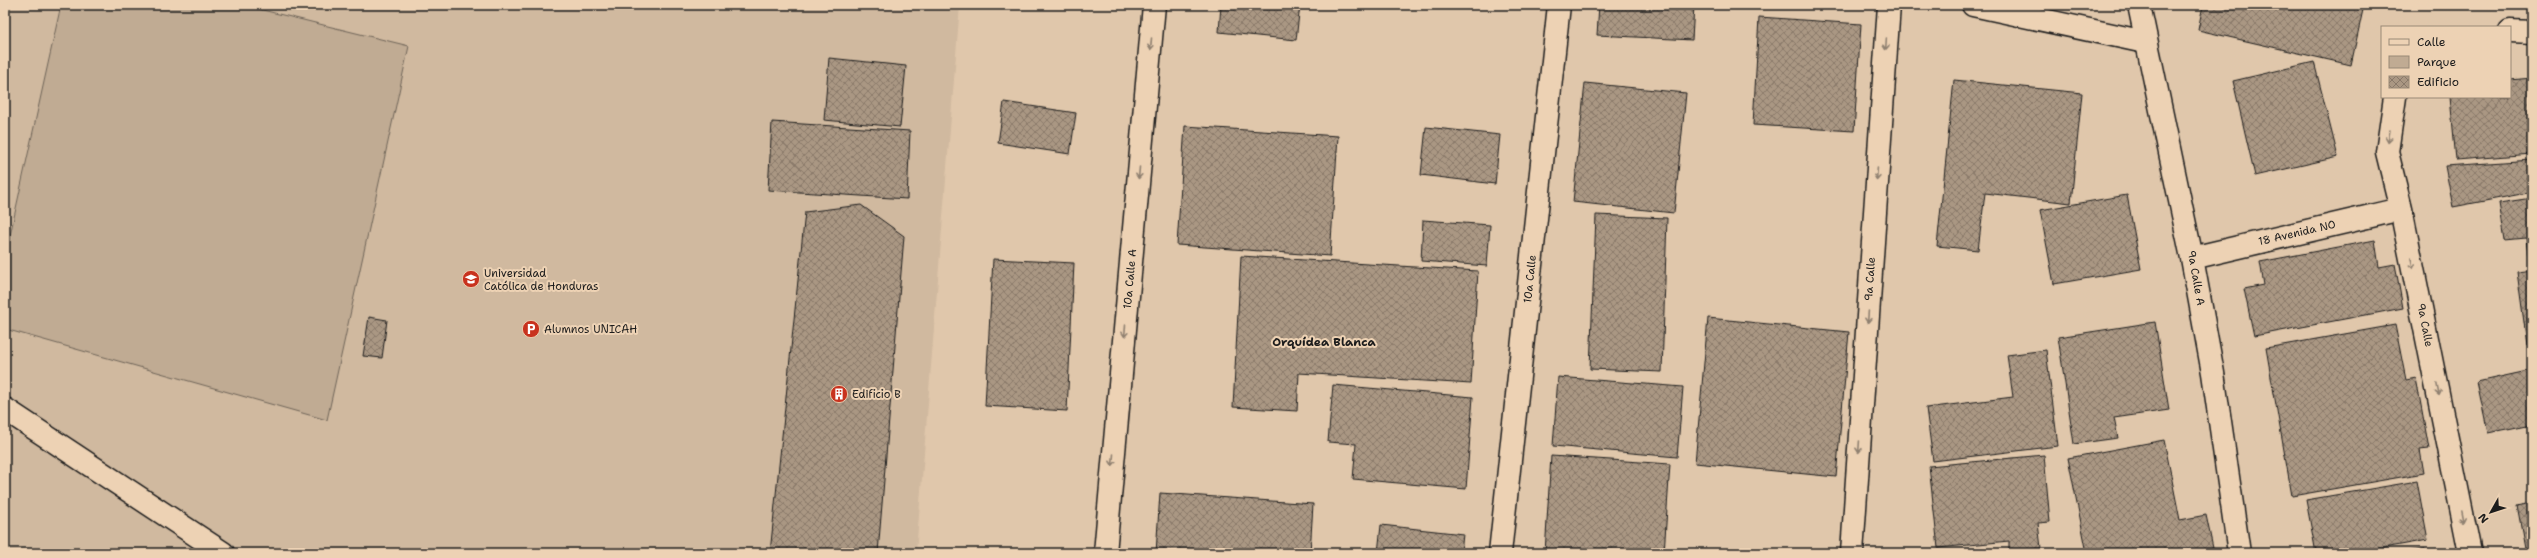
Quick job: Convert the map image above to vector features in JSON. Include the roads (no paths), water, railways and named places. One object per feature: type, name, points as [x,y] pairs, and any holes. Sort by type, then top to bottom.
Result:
[{"type":"street","name":"10a Calle A","points":[[1105,553],[1154,5]]},
{"type":"street","name":"10a Calle","points":[[1500,553],[1559,5]]},
{"type":"street","name":"9a Calle","points":[[1852,553],[1889,5]]},
{"type":"street","points":[[1973,5],[2145,42]]},
{"type":"street","name":"9a Calle A","points":[[2139,5],[2145,42],[2192,258],[2213,373],[2239,553]]},
{"type":"street","points":[[2511,31],[2532,32]]},
{"type":"street","name":"9a Calle","points":[[2395,98],[2387,152],[2401,209],[2470,553]]},
{"type":"street","name":"18 Avenida NO","points":[[2192,258],[2401,209]]},
{"type":"street","points":[[5,409],[223,553]]},
{"type":"place","name":"Universidad Católica de Honduras","points":[[471,279]]},
{"type":"place","name":"Alumnos UNICAH","points":[[531,329]]},
{"type":"place","name":"Edificio B","points":[[839,394]]},
{"type":"district","name":"Orquídea Blanca","points":[[1324,342]]}]
